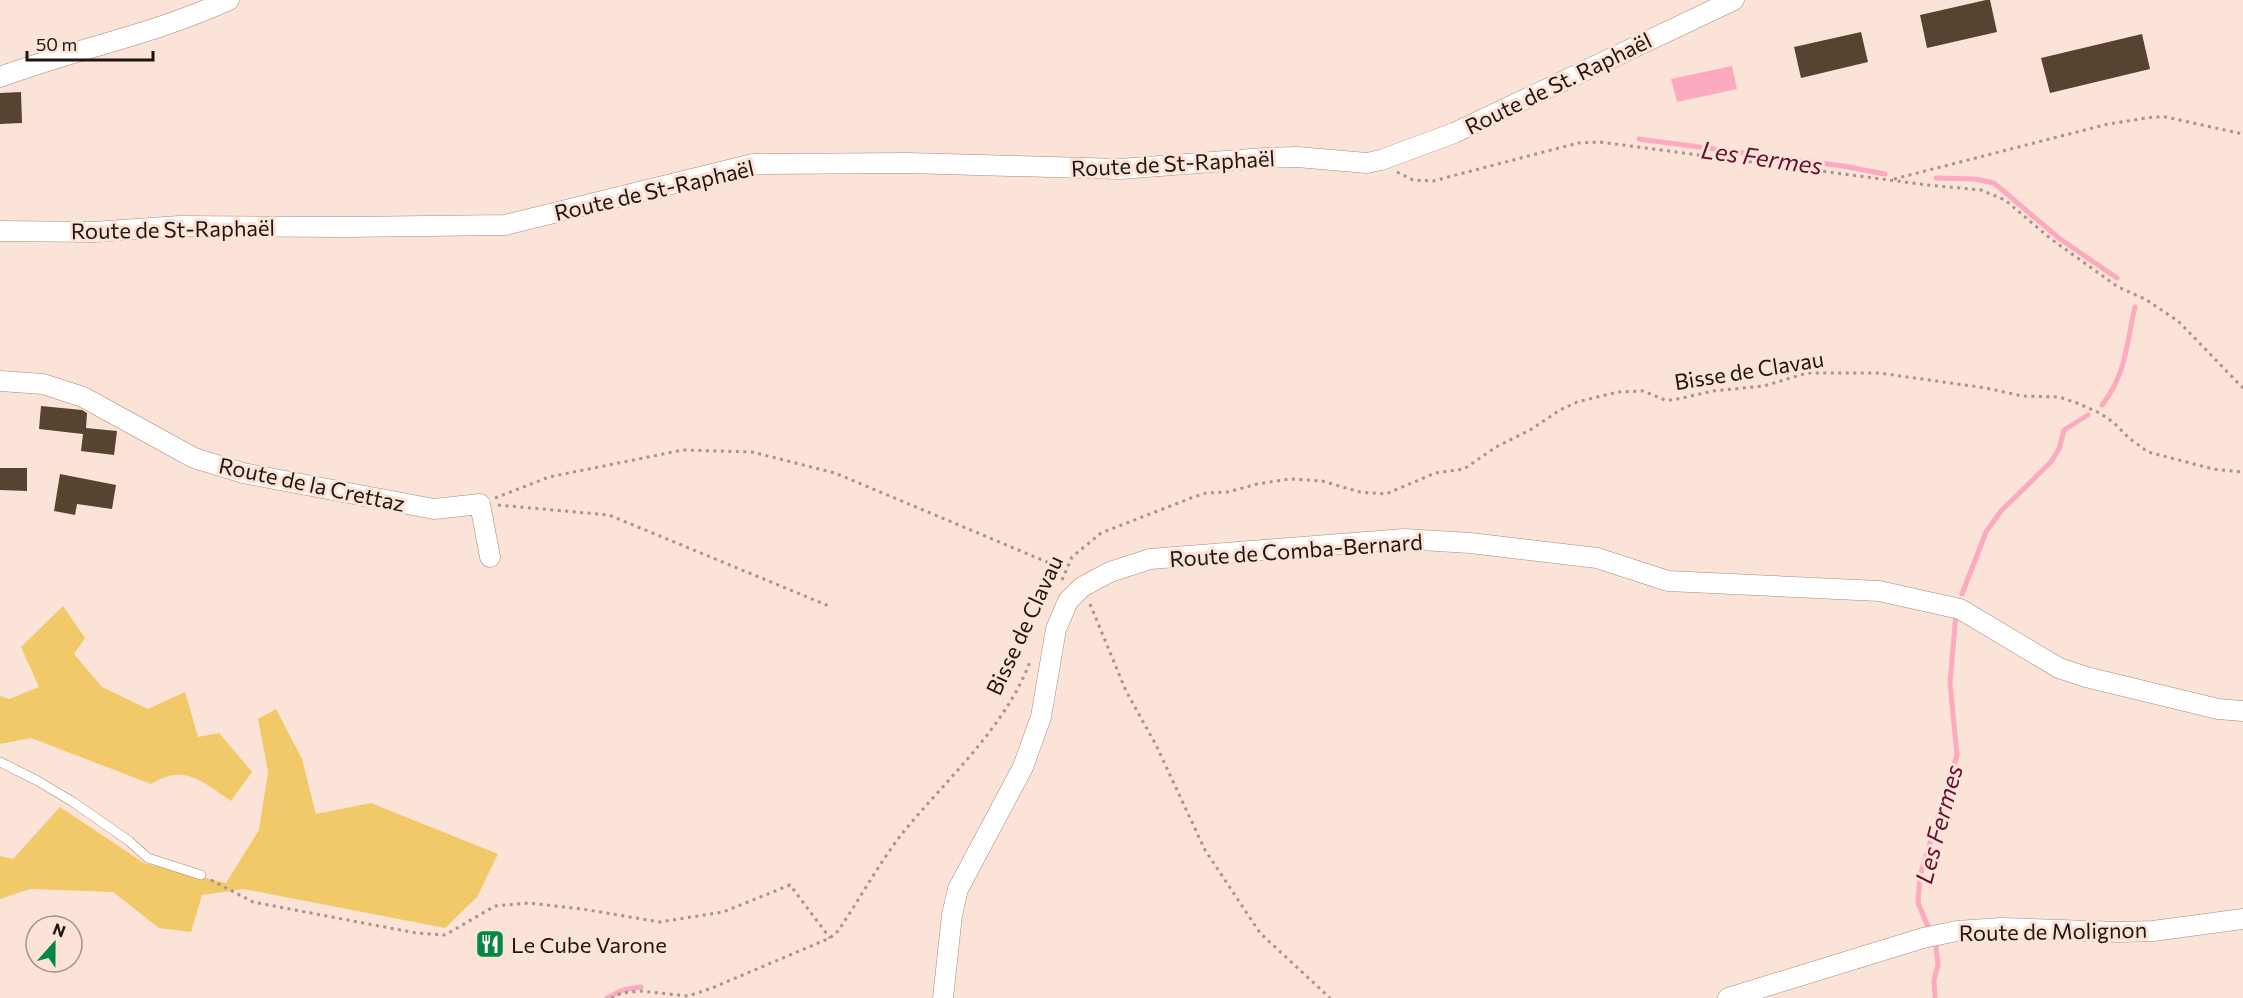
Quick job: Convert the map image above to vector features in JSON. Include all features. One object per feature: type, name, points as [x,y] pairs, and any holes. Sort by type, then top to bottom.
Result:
[{"type":"street","points":[[0,77],[171,23],[229,0]]},
{"type":"street","name":"Route de St. Raphaël","points":[[1381,160],[1454,133],[1734,0]]},
{"type":"street","name":"Route de St-Raphaël","points":[[0,231],[94,232],[179,225],[347,227],[505,225],[753,164],[907,163],[1119,169],[1265,158],[1297,157],[1350,163],[1381,160]]},
{"type":"street","name":"Route de la Crettaz","points":[[0,381],[44,384],[83,397],[194,458],[243,473],[434,509],[480,504]]},
{"type":"street","points":[[480,504],[490,557]]},
{"type":"street","name":"Route de Comba-Bernard","points":[[1082,587],[1110,572],[1150,559],[1404,539],[1470,543],[1597,558],[1668,581],[1879,591],[1960,609],[2059,668],[2086,677],[2218,709],[2243,711]]},
{"type":"street","points":[[943,998],[952,915],[958,889],[1023,767],[1041,717],[1056,629],[1068,601],[1082,587]]},
{"type":"street","name":"Route de Molignon","points":[[1728,998],[1942,933],[2001,928],[2153,931],[2243,919]]},
{"type":"lane","points":[[0,762],[73,802],[129,841],[148,858],[201,875]]},
{"type":"path","points":[[1893,180],[2108,124],[2153,117],[2166,117],[2243,134]]},
{"type":"path","points":[[1381,160],[1403,176],[1422,181],[1434,181],[1567,146],[1600,142],[1981,190],[2005,200],[2051,239],[2118,287],[2153,304],[2178,321],[2243,388]]},
{"type":"path","name":"Bisse de Clavau","points":[[1057,590],[1072,557],[1101,532],[1206,493],[1228,492],[1275,481],[1304,479],[1340,484],[1360,492],[1386,494],[1436,473],[1464,469],[1496,447],[1530,430],[1560,410],[1577,402],[1618,392],[1643,391],[1665,400],[1673,400],[1713,391],[1764,386],[1816,373],[1879,373],[1986,388],[2022,396],[2059,397],[2077,402],[2100,413],[2148,452],[2213,469],[2243,472]]},
{"type":"path","points":[[480,504],[549,477],[683,450],[752,452],[835,473],[1066,571],[1082,587],[1126,691],[1156,745],[1205,850],[1260,933],[1330,998]]},
{"type":"path","points":[[480,504],[609,515],[829,606]]},
{"type":"path","name":"Bisse de Clavau","points":[[611,998],[622,993],[640,991],[688,996],[830,938],[838,931],[900,836],[989,734],[1019,685],[1033,654]]},
{"type":"path","points":[[201,875],[253,902],[416,933],[445,935],[495,906],[529,903],[660,922],[723,912],[790,885],[830,938]]},
{"type":"shaded area","points":[[1732,66],[1737,89],[1677,102],[1671,79]]},
{"type":"shaded area","points":[[63,606],[85,638],[74,654],[102,687],[148,709],[185,692],[198,737],[219,733],[252,772],[231,801],[202,782],[184,775],[163,778],[151,784],[31,738],[0,744],[0,696],[9,699],[39,687],[21,647]]},
{"type":"shaded area","points":[[276,709],[302,759],[316,814],[371,803],[498,854],[477,897],[445,928],[244,889],[202,895],[191,932],[159,928],[113,892],[30,889],[0,899],[0,856],[13,859],[60,807],[144,863],[226,883],[259,830],[268,772],[258,719]]},
{"type":"building","points":[[1990,0],[1997,32],[1927,48],[1920,15]]},
{"type":"building","points":[[1861,32],[1868,62],[1801,78],[1794,47]]},
{"type":"building","points":[[2142,34],[2150,69],[2050,93],[2041,58]]},
{"type":"building","points":[[21,92],[22,123],[0,124],[0,93]]},
{"type":"building","points":[[41,406],[82,410],[87,413],[86,428],[117,431],[114,455],[81,451],[83,434],[39,429]]},
{"type":"building","points":[[0,468],[27,468],[27,491],[0,490]]},
{"type":"building","points":[[60,474],[116,485],[112,509],[77,504],[75,515],[54,511]]},
{"type":"waterway","name":"Les Fermes","points":[[1639,139],[1843,166],[1885,174]]},
{"type":"waterway","name":"Les Fermes","points":[[1936,178],[1975,179],[1994,183],[2060,239],[2117,278]]},
{"type":"waterway","name":"Les Fermes","points":[[2102,405],[2121,370],[2135,307]]},
{"type":"waterway","name":"Les Fermes","points":[[1962,594],[1986,532],[2001,511],[2051,462],[2059,449],[2064,430],[2088,415]]},
{"type":"waterway","name":"Les Fermes","points":[[1935,998],[1934,980],[1938,965],[1936,946],[1918,903],[1920,876],[1957,755],[1950,683],[1956,613]]},
{"type":"waterway","points":[[607,998],[623,990],[641,987]]},
{"type":"place","name":"Le Cube Varone","points":[[490,944]]}]
